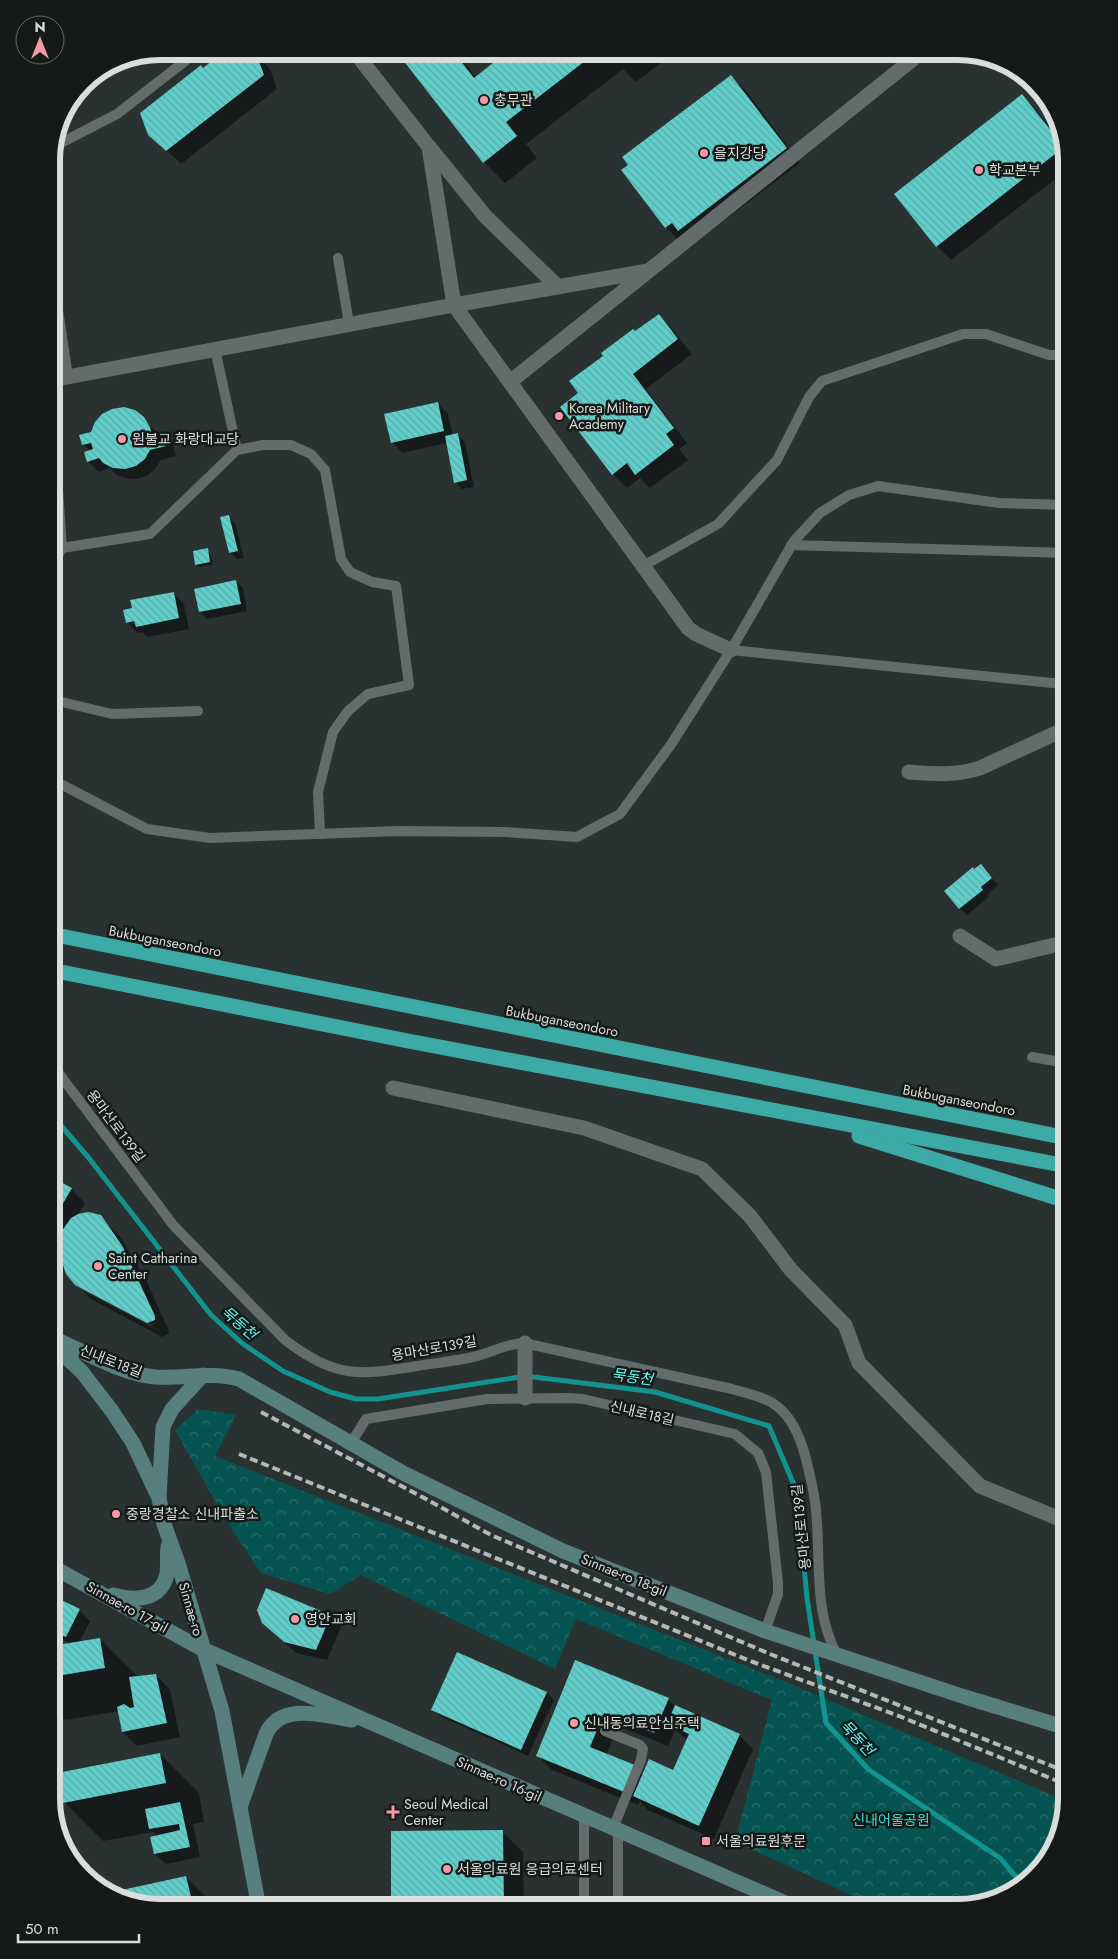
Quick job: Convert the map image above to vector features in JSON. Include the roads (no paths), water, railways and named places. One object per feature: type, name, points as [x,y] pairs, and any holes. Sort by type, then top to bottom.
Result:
[{"type":"highway","name":"Bukbuganseondoro","points":[[60,936],[1058,1136]]},
{"type":"highway","points":[[60,972],[798,1116],[1058,1164]]},
{"type":"highway","points":[[798,1116],[1058,1198]]},
{"type":"street","points":[[361,60],[485,216],[558,286]]},
{"type":"street","points":[[510,382],[652,270],[898,60]]},
{"type":"street","points":[[429,147],[454,305],[688,628],[696,634],[731,650]]},
{"type":"street","points":[[60,378],[349,324],[652,270]]},
{"type":"street","points":[[909,772],[939,775],[966,772],[980,768],[1058,732]]},
{"type":"street","points":[[960,936],[996,959],[1058,944]]},
{"type":"street","points":[[393,1088],[584,1128],[702,1169],[750,1216],[791,1270],[845,1325],[859,1363],[980,1486],[1058,1518]]},
{"type":"street","name":"신내로18길","points":[[60,1341],[122,1369],[140,1374],[169,1377],[203,1375]]},
{"type":"street","points":[[525,1343],[525,1398]]},
{"type":"street","name":"Sinnae-ro","points":[[60,1352],[82,1372],[112,1410],[133,1443],[159,1498],[168,1535],[222,1711],[256,1899]]},
{"type":"street","points":[[159,1498],[162,1432],[165,1423],[175,1406],[203,1375]]},
{"type":"street","name":"Sinnae-ro 18-gil","points":[[203,1375],[232,1377],[249,1383],[403,1473],[563,1551],[765,1631],[1058,1725]]},
{"type":"street","points":[[92,1589],[132,1599],[152,1595],[160,1589],[166,1575],[168,1535]]},
{"type":"street","name":"Sinnae-ro 17-gil","points":[[60,1571],[202,1648]]},
{"type":"street","name":"Sinnae-ro 16-gil","points":[[202,1648],[776,1899]]},
{"type":"street","points":[[240,1809],[266,1734],[270,1727],[283,1717],[293,1713],[305,1713],[371,1722]]},
{"type":"lane","points":[[62,142],[117,114],[186,60]]},
{"type":"lane","points":[[338,258],[349,324]]},
{"type":"lane","points":[[60,320],[68,377]]},
{"type":"lane","points":[[643,566],[718,524],[777,460],[809,397],[822,381],[963,334],[986,334],[1050,355],[1058,355]]},
{"type":"lane","points":[[215,349],[237,450]]},
{"type":"lane","points":[[62,548],[150,534],[237,450],[263,445],[291,445],[311,454],[325,470],[341,559],[350,572],[372,582],[396,586],[409,685],[368,694],[348,712],[333,732],[318,792],[320,834]]},
{"type":"lane","points":[[60,783],[147,829],[210,838],[398,831],[504,832],[577,836],[620,814],[672,743],[731,650],[801,531],[820,513],[849,495],[878,486],[999,503],[1058,504]]},
{"type":"lane","points":[[60,519],[62,548],[60,552]]},
{"type":"lane","points":[[792,545],[1058,553]]},
{"type":"lane","points":[[731,650],[1058,684]]},
{"type":"lane","points":[[60,701],[112,714],[198,712]]},
{"type":"lane","points":[[1032,1057],[1058,1061]]},
{"type":"lane","name":"용마산로139길","points":[[60,1075],[174,1226],[285,1340],[305,1355],[339,1370],[356,1373],[374,1373],[472,1357],[511,1344],[525,1343],[749,1394],[769,1401],[784,1412],[797,1434],[811,1481],[816,1510],[823,1615],[831,1644],[838,1656]]},
{"type":"lane","name":"신내로18길","points":[[351,1442],[362,1423],[366,1419],[373,1417],[487,1399],[525,1398],[583,1399],[735,1434],[752,1446],[758,1453],[766,1472],[778,1594],[765,1631]]},
{"type":"lane","points":[[605,1731],[640,1745],[642,1749],[641,1760],[616,1829],[618,1899]]},
{"type":"lane","points":[[584,1816],[584,1899]]},
{"type":"waterway","name":"묵동천","points":[[60,1124],[88,1157],[211,1315],[243,1344],[283,1371],[330,1392],[356,1399],[378,1399],[526,1376],[655,1392],[769,1426],[797,1492],[807,1598],[826,1723],[869,1770],[1000,1858],[1018,1879]]},
{"type":"railway","points":[[261,1412],[491,1535],[770,1654],[1058,1768]]},
{"type":"railway","points":[[239,1454],[753,1662],[899,1716],[1058,1781]]},
{"type":"place","name":"충무관","points":[[484,100]]},
{"type":"place","name":"을지강당","points":[[704,153]]},
{"type":"place","name":"학교본부","points":[[979,170]]},
{"type":"place","name":"Korea Military Academy","points":[[559,416]]},
{"type":"place","name":"원불교 화랑대교당","points":[[122,439]]},
{"type":"place","name":"Saint Catharina Center","points":[[98,1266]]},
{"type":"place","name":"중랑경찰소 신내파출소","points":[[116,1514]]},
{"type":"place","name":"영안교회","points":[[295,1619]]},
{"type":"place","name":"신내동의료안심주택","points":[[574,1723]]},
{"type":"place","name":"Seoul Medical Center","points":[[393,1812]]},
{"type":"place","name":"서울의료원후문","points":[[706,1841]]},
{"type":"place","name":"서울의료원 응급의료센터","points":[[447,1869]]},
{"type":"park label","name":"신내어울공원","points":[[891,1820]]}]
